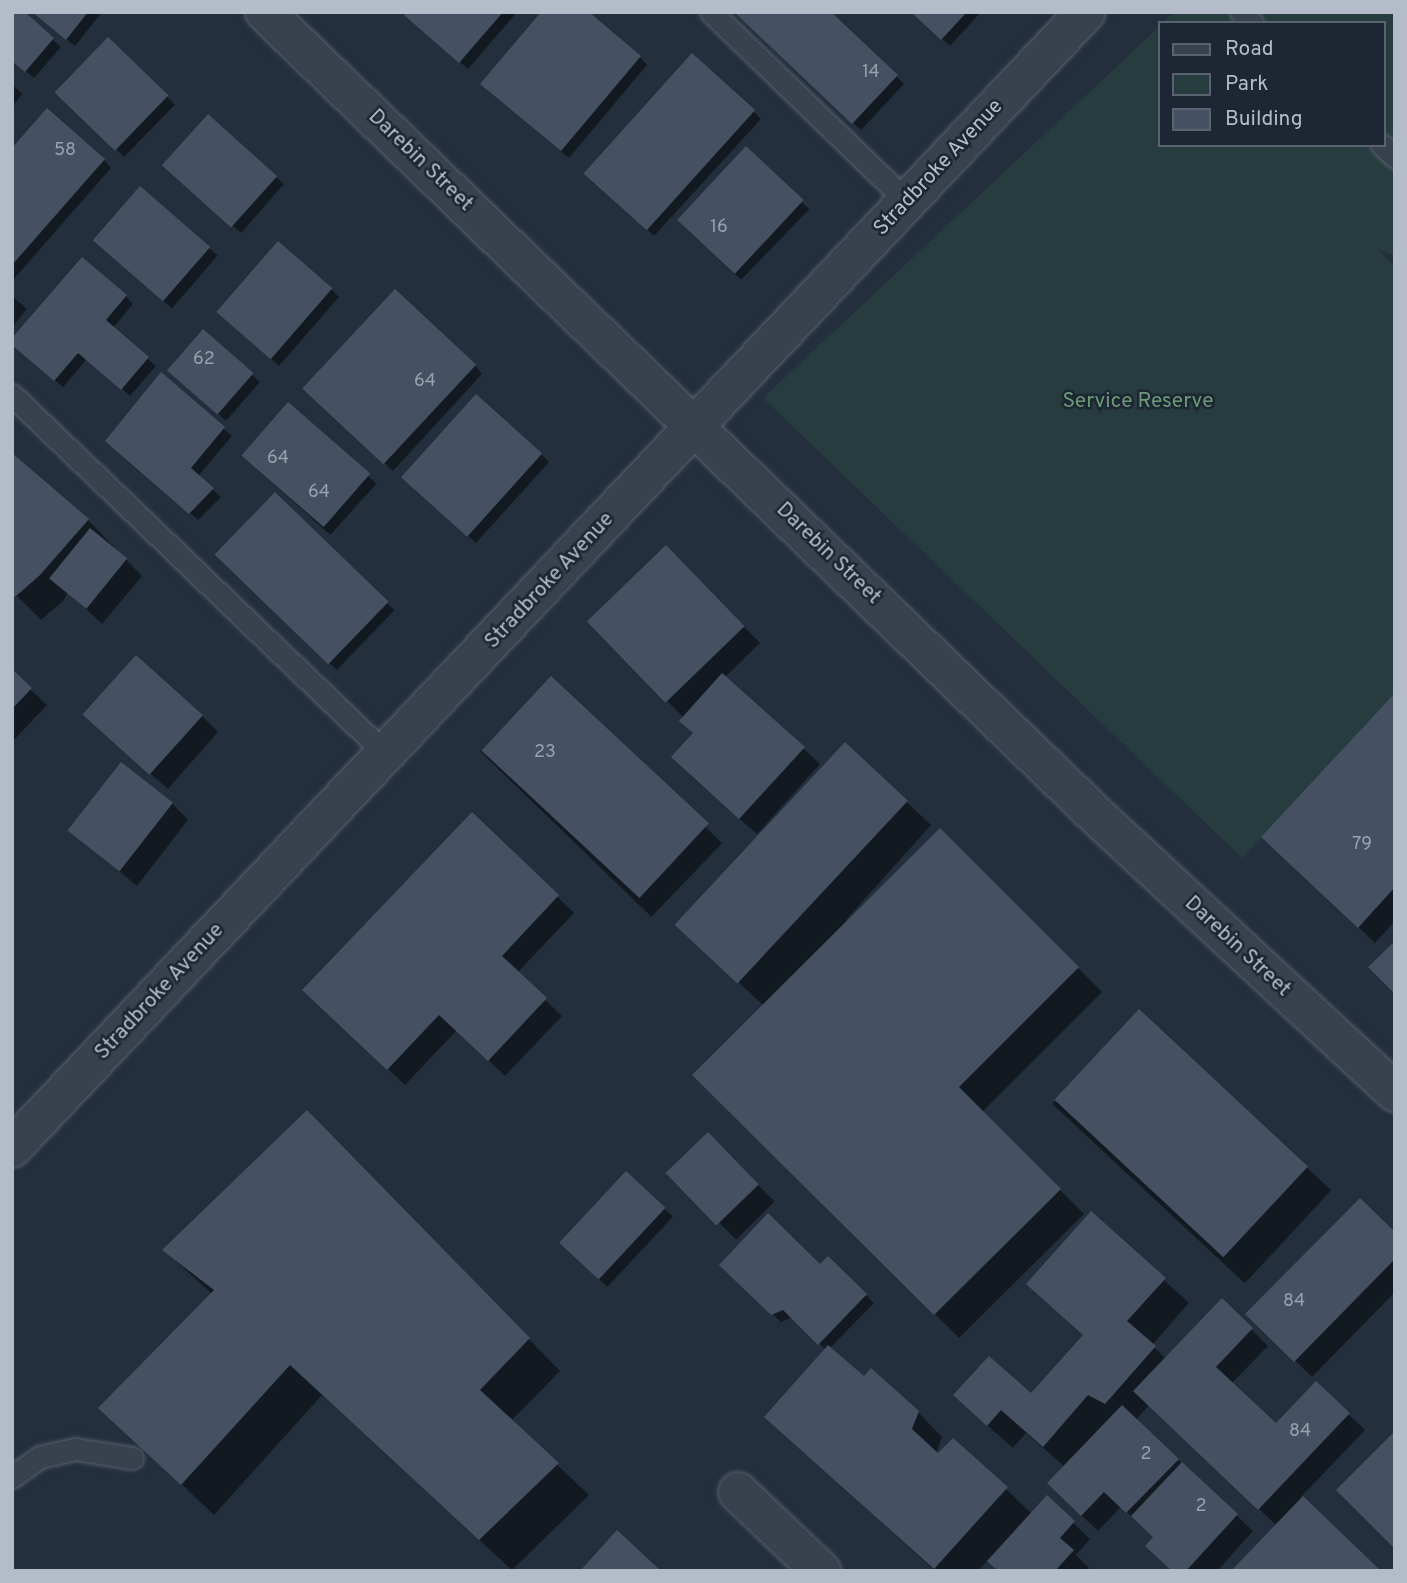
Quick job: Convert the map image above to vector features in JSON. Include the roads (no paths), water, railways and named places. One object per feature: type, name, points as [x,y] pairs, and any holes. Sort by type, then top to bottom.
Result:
[{"type":"street","name":"Darebin Street","points":[[265,12],[1098,817],[1395,1092]]},
{"type":"street","name":"Stradbroke Avenue","points":[[12,1148],[697,427],[1086,12]]},
{"type":"street","points":[[738,1492],[821,1571]]},
{"type":"lane","points":[[711,12],[908,202]]},
{"type":"lane","points":[[12,395],[386,754]]},
{"type":"lane","points":[[12,1477],[40,1457],[75,1449],[132,1458]]},
{"type":"park label","name":"Service Reserve","points":[[1138,402]]}]
